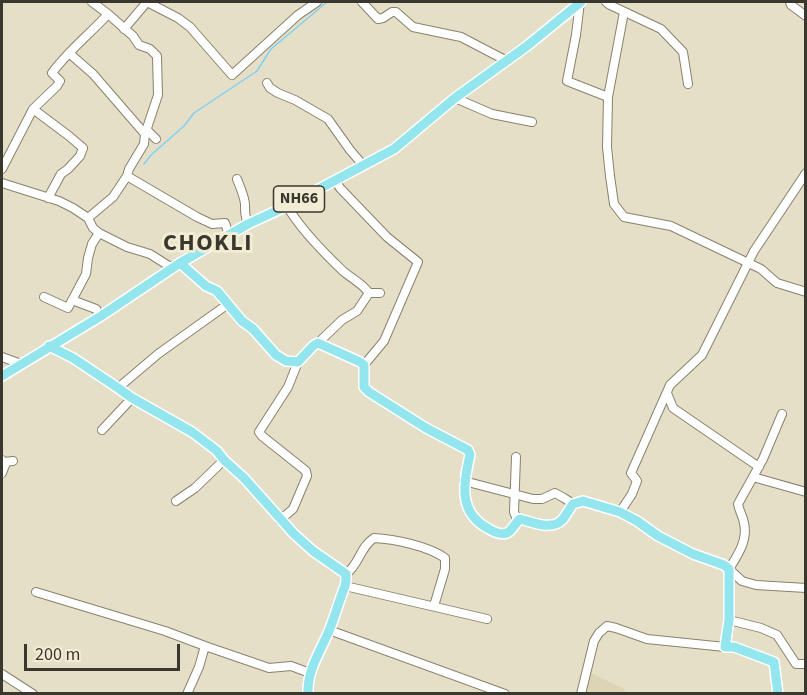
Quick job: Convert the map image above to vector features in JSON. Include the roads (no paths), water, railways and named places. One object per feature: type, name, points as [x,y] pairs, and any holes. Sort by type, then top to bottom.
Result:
[{"type":"main road","name":"NH66","points":[[2,376],[230,234],[394,149],[455,98],[507,62],[580,2]]},
{"type":"main road","points":[[176,266],[217,291],[242,321],[253,329],[276,355],[286,361],[298,362],[318,343],[360,362],[364,365],[364,387],[369,392],[426,428],[468,450],[470,455],[464,481],[468,509],[474,518],[494,532],[508,533],[519,519],[554,525],[563,519],[573,504],[583,501],[620,512],[658,536],[693,554],[724,565],[729,569],[729,620],[725,647],[734,647],[774,662],[778,693]]},
{"type":"main road","points":[[49,346],[73,358],[132,398],[192,432],[217,451],[294,534],[313,551],[346,574],[345,586],[310,673],[308,693]]},
{"type":"street","points":[[88,218],[113,197],[127,176],[144,144],[158,95],[157,56],[150,49],[139,45],[133,36],[92,2]]},
{"type":"street","points":[[124,29],[147,2],[190,27],[232,75],[312,3]]},
{"type":"street","points":[[362,2],[378,19],[396,12],[413,27],[461,37],[507,62]]},
{"type":"street","points":[[580,2],[567,81],[608,97]]},
{"type":"street","points":[[606,2],[661,29],[683,52],[688,84]]},
{"type":"street","points":[[790,2],[806,16]]},
{"type":"street","points":[[624,12],[608,97],[607,147],[614,204],[624,217],[671,226],[761,269],[777,283],[806,292]]},
{"type":"street","points":[[2,169],[33,109],[60,81],[52,73],[62,59],[108,14]]},
{"type":"street","points":[[69,53],[93,74],[146,132],[156,139]]},
{"type":"street","points":[[267,83],[278,93],[328,119],[363,165]]},
{"type":"street","points":[[455,98],[492,114],[532,122]]},
{"type":"street","points":[[33,109],[83,148],[80,156],[69,169],[61,174],[48,198]]},
{"type":"street","points":[[620,512],[632,494],[637,481],[632,473],[670,385],[702,355],[754,251],[806,173]]},
{"type":"street","points":[[127,176],[197,217],[212,224],[225,223],[230,234]]},
{"type":"street","points":[[237,178],[244,197],[244,212],[248,224]]},
{"type":"street","points":[[335,180],[387,237],[418,262],[384,341],[364,365]]},
{"type":"street","points":[[2,183],[73,208],[88,218],[93,228],[99,233],[127,247],[176,266]]},
{"type":"street","points":[[287,206],[293,217],[315,242],[369,293]]},
{"type":"street","points":[[44,297],[68,308],[86,274],[92,244],[99,233]]},
{"type":"street","points":[[369,293],[380,293]]},
{"type":"street","points":[[318,343],[342,320],[357,311],[369,293]]},
{"type":"street","points":[[72,300],[96,309],[101,315]]},
{"type":"street","points":[[118,388],[158,354],[228,304]]},
{"type":"street","points":[[2,357],[21,364]]},
{"type":"street","points":[[280,520],[293,509],[307,476],[306,471],[259,432],[288,387],[298,362]]},
{"type":"street","points":[[667,393],[673,408],[759,467]]},
{"type":"street","points":[[102,430],[132,398]]},
{"type":"street","points":[[782,414],[759,467],[738,504],[745,531],[737,557],[729,569],[742,581],[756,585],[806,588]]},
{"type":"street","points":[[516,457],[514,512],[519,519]]},
{"type":"street","points":[[176,501],[195,488],[224,460]]},
{"type":"street","points":[[2,473],[5,465],[3,461],[13,461]]},
{"type":"street","points":[[753,477],[806,492]]},
{"type":"street","points":[[464,481],[533,499],[542,499],[555,494],[573,504]]},
{"type":"street","points":[[346,574],[374,538],[412,545],[441,555],[453,562]]},
{"type":"street","points":[[434,606],[445,569],[445,558],[441,555]]},
{"type":"street","points":[[345,586],[487,619]]},
{"type":"street","points":[[36,592],[165,631],[269,668],[291,666],[310,673]]},
{"type":"street","points":[[729,620],[761,628],[777,635],[795,664],[806,663]]},
{"type":"street","points":[[581,693],[594,642],[607,626],[616,627],[647,639],[725,647]]},
{"type":"street","points":[[329,630],[505,693]]},
{"type":"street","points":[[187,693],[199,667],[205,646]]},
{"type":"street","points":[[2,674],[33,693]]},
{"type":"waterway","points":[[144,164],[184,126],[194,113],[257,71],[271,49],[327,2]]},
{"type":"district","name":"CHOKLI","points":[[208,245]]}]
